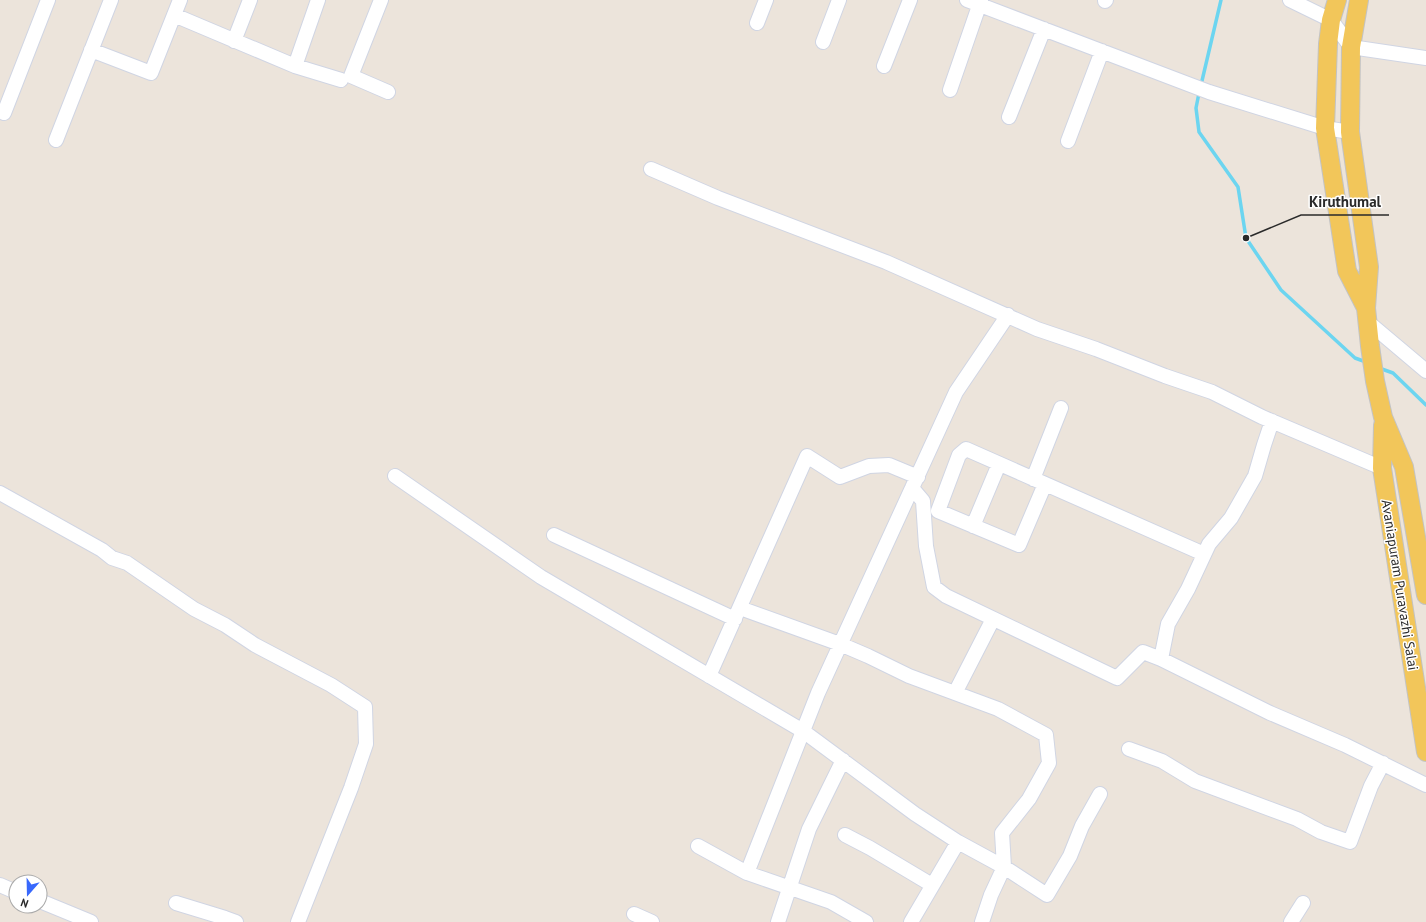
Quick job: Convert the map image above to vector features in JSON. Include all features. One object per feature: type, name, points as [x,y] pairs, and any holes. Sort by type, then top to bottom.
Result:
[{"type":"main road","name":"Avaniapuram Puravazhi Salai","points":[[1337,0],[1328,44],[1326,128],[1347,271],[1367,315]]},
{"type":"main road","name":"Avaniapuram Puravazhi Salai","points":[[1358,0],[1351,47],[1350,132],[1369,267],[1367,315],[1370,346],[1375,381],[1383,417],[1404,467],[1426,595]]},
{"type":"main road","name":"Avaniapuram Puravazhi Salai","points":[[1383,417],[1382,468],[1426,752]]},
{"type":"street","points":[[4,113],[48,0]]},
{"type":"street","points":[[56,140],[111,0]]},
{"type":"street","points":[[91,50],[151,73],[180,0]]},
{"type":"street","points":[[234,41],[250,0]]},
{"type":"street","points":[[295,66],[318,0]]},
{"type":"street","points":[[381,0],[351,76],[388,92]]},
{"type":"street","points":[[757,23],[766,0]]},
{"type":"street","points":[[823,42],[838,0]]},
{"type":"street","points":[[884,66],[910,0]]},
{"type":"street","points":[[1290,0],[1332,20],[1351,47],[1426,58]]},
{"type":"street","points":[[950,90],[976,2],[1209,92],[1326,128],[1350,132]]},
{"type":"street","points":[[174,15],[295,66],[341,80]]},
{"type":"street","points":[[1009,117],[1044,29]]},
{"type":"street","points":[[1068,141],[1102,51]]},
{"type":"street","points":[[650,169],[718,198],[886,262],[1037,328],[1212,392],[1272,421],[1382,468]]},
{"type":"street","points":[[747,873],[818,693],[956,392],[1008,315]]},
{"type":"street","points":[[1367,315],[1426,371]]},
{"type":"street","points":[[1061,408],[1039,481],[1019,545],[938,511],[960,455],[966,449],[999,464],[1039,481],[1204,554]]},
{"type":"street","points":[[1161,659],[1168,624],[1188,589],[1209,544],[1231,518],[1255,476],[1272,421]]},
{"type":"street","points":[[709,676],[807,456],[840,477],[869,466],[889,465],[915,482],[923,501],[926,546],[934,587],[946,596],[1117,678],[1143,652],[1161,659],[1270,714],[1345,745],[1426,785]]},
{"type":"street","points":[[973,526],[999,464]]},
{"type":"street","points":[[395,476],[541,577],[803,731],[915,814],[958,842],[1004,867],[1046,895],[1070,856],[1082,826],[1100,794]]},
{"type":"street","points":[[0,493],[102,550],[112,558],[127,563],[194,609],[255,645],[331,685],[365,707],[366,744],[351,788],[298,922]]},
{"type":"street","points":[[554,535],[737,614],[840,644],[909,676],[998,709],[1046,735],[1049,763],[1029,799],[1002,833],[1004,867],[991,895],[982,922]]},
{"type":"street","points":[[955,693],[993,619]]},
{"type":"street","points":[[1129,749],[1162,761],[1195,781],[1297,819],[1321,832],[1350,842],[1371,786],[1383,763]]},
{"type":"street","points":[[778,922],[810,829],[843,760]]},
{"type":"street","points":[[845,835],[932,885]]},
{"type":"street","points":[[911,922],[958,842]]},
{"type":"street","points":[[698,846],[747,873],[831,902],[866,922]]},
{"type":"street","points":[[176,903],[236,922]]},
{"type":"street","points":[[1291,922],[1303,903]]},
{"type":"street","points":[[48,904],[91,922]]},
{"type":"street","points":[[634,914],[652,922]]},
{"type":"waterway","points":[[1201,85],[1221,0]]},
{"type":"waterway","points":[[1199,93],[1196,108],[1199,132],[1238,187],[1246,238],[1281,290],[1355,358],[1366,362]]},
{"type":"waterway","points":[[1379,368],[1393,373],[1426,405]]},
{"type":"place","name":"Kiruthumal","points":[[1246,238]]}]
